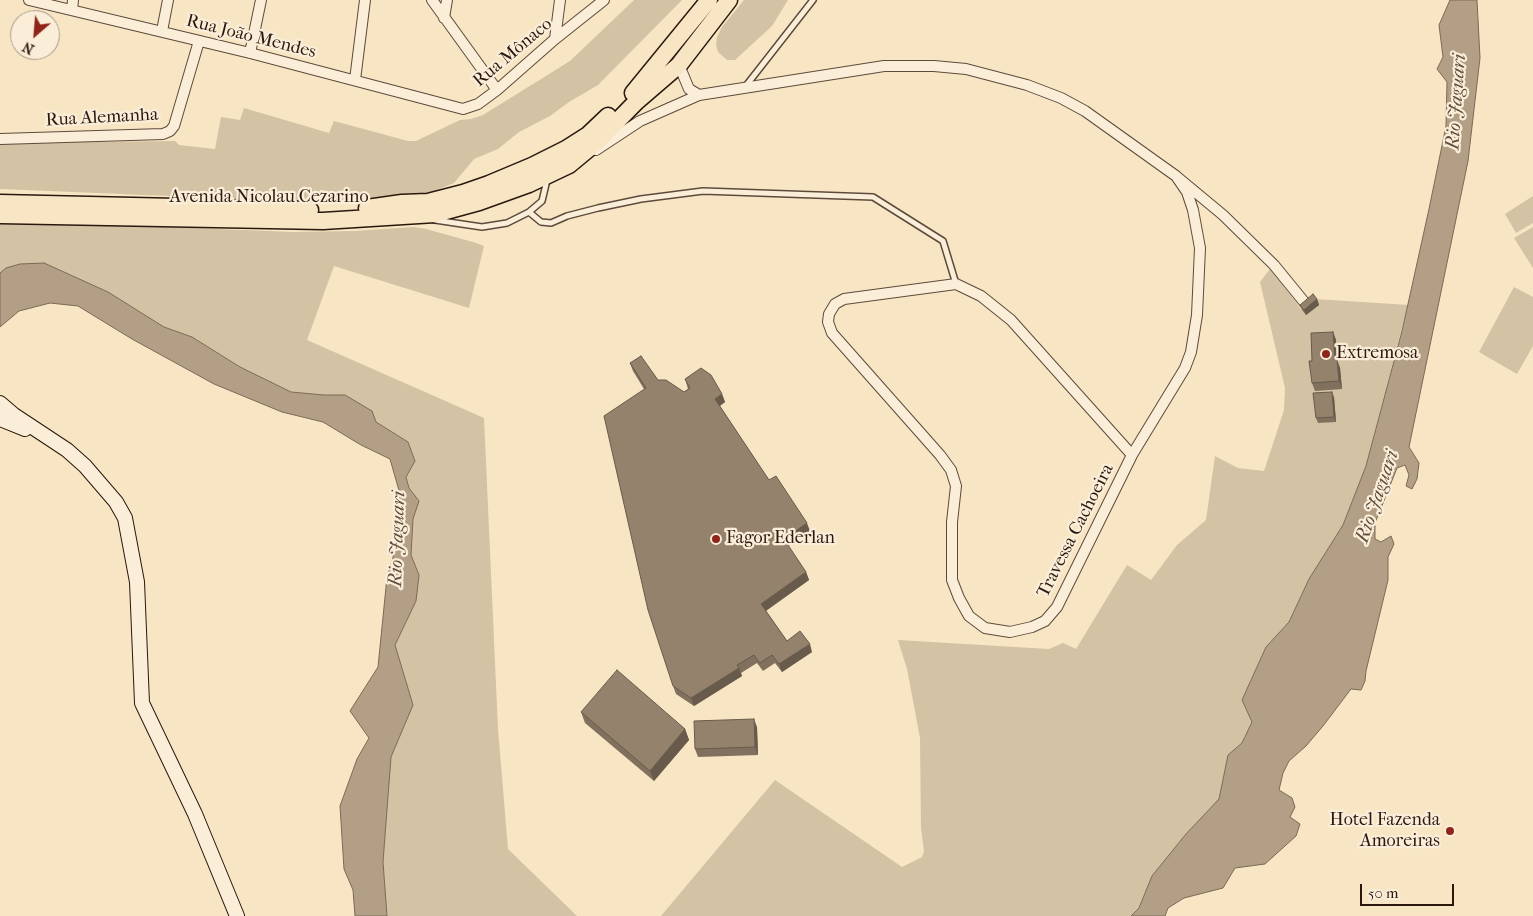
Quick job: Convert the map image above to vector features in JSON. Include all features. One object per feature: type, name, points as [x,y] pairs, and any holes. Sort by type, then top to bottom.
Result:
[{"type":"main road","name":"Avenida Nicolau Cezarino","points":[[0,203],[332,210],[428,202],[463,193],[532,166],[588,135],[641,84],[709,0]]},
{"type":"main road","name":"Avenida Nicolau Cezarino","points":[[0,215],[294,221],[435,214],[462,207],[529,184],[569,165],[598,142],[636,102],[679,65],[729,0]]},
{"type":"main road","points":[[0,403],[67,450],[85,466],[116,502],[125,518],[137,582],[142,703],[195,814],[237,916]]},
{"type":"main road","points":[[0,419],[46,437]]},
{"type":"street","name":"Rua João Mendes","points":[[30,0],[72,5],[162,31],[463,108]]},
{"type":"street","points":[[162,31],[168,0]]},
{"type":"street","points":[[250,53],[261,0]]},
{"type":"street","points":[[355,80],[365,0]]},
{"type":"street","points":[[432,0],[497,90]]},
{"type":"street","points":[[444,18],[446,0]]},
{"type":"street","points":[[555,39],[560,0]]},
{"type":"street","name":"Rua Mônaco","points":[[463,108],[478,104],[497,90],[555,39],[604,0]]},
{"type":"street","name":"Rua Alemanha","points":[[0,138],[163,134],[170,131],[174,126],[200,41]]},
{"type":"street","points":[[679,65],[689,89],[699,95]]},
{"type":"street","points":[[569,165],[640,121],[699,95],[884,66],[934,66],[966,69],[1018,83],[1061,98],[1085,111],[1176,176],[1223,214],[1274,265],[1305,303]]},
{"type":"street","name":"Travessa Cachoeira","points":[[956,284],[844,299],[836,304],[828,314],[828,322],[832,333],[940,455],[951,470],[956,486],[952,522],[952,580],[969,616],[985,628],[1010,632],[1032,628],[1044,621],[1057,607],[1132,455],[1185,368],[1191,352],[1195,334],[1200,248],[1194,210],[1187,192],[1176,176]]},
{"type":"street","points":[[956,284],[981,296],[1011,320],[1132,455]]},
{"type":"lane","points":[[745,88],[813,0]]},
{"type":"lane","points":[[400,215],[482,227],[506,223],[529,212],[542,201],[548,175]]},
{"type":"lane","points":[[529,212],[541,222],[551,223],[567,216],[598,208],[641,199],[703,191],[872,197],[943,241],[956,284]]},
{"type":"shaded area","points":[[634,0],[682,0],[598,85],[550,116],[519,132],[498,149],[474,159],[454,183],[434,191],[382,201],[242,199],[0,189],[0,143],[175,141],[179,145],[215,149],[221,117],[240,120],[244,108],[329,133],[334,121],[408,141],[416,141],[460,120],[483,115],[570,61]]},
{"type":"shaded area","points":[[744,0],[788,0],[772,26],[735,60],[727,60],[718,52],[716,45],[717,37],[722,27]]},
{"type":"shaded area","points":[[1533,196],[1533,223],[1516,233],[1505,214]]},
{"type":"shaded area","points":[[0,220],[292,232],[354,231],[414,227],[484,246],[469,308],[334,266],[307,340],[484,418],[498,729],[508,849],[577,916],[387,916],[383,862],[391,757],[413,705],[395,645],[416,601],[419,575],[411,555],[413,519],[419,501],[409,488],[406,476],[415,461],[408,442],[376,422],[346,395],[291,392],[240,367],[192,337],[164,327],[108,292],[44,263],[6,268],[0,273]]},
{"type":"shaded area","points":[[1533,227],[1533,268],[1514,238]]},
{"type":"shaded area","points":[[1270,269],[1302,310],[1315,299],[1408,305],[1366,466],[1343,525],[1309,579],[1289,622],[1266,647],[1242,700],[1252,722],[1242,743],[1228,755],[1219,799],[1186,834],[1152,876],[1139,908],[1131,916],[661,916],[775,780],[902,867],[922,857],[924,851],[921,828],[920,738],[907,669],[898,640],[1049,649],[1063,643],[1076,649],[1127,565],[1151,580],[1177,545],[1206,520],[1215,456],[1238,468],[1264,471],[1284,410],[1285,388],[1260,282]]},
{"type":"shaded area","points":[[1514,287],[1533,297],[1533,346],[1517,374],[1479,352]]},
{"type":"water","name":"Rio Jaguari","points":[[1450,0],[1477,0],[1480,58],[1468,161],[1409,447],[1419,463],[1417,479],[1412,489],[1406,486],[1409,475],[1405,465],[1397,468],[1375,523],[1375,539],[1381,542],[1391,536],[1394,544],[1388,557],[1388,580],[1365,681],[1361,690],[1351,689],[1306,746],[1289,761],[1283,773],[1279,790],[1292,798],[1295,807],[1290,817],[1300,824],[1296,836],[1265,864],[1235,868],[1223,888],[1184,898],[1168,908],[1165,916],[1131,916],[1139,908],[1152,876],[1186,834],[1219,799],[1228,755],[1242,743],[1252,722],[1242,700],[1266,647],[1289,622],[1309,579],[1343,525],[1366,466],[1402,331],[1446,126],[1447,82],[1437,69],[1443,57],[1439,25]]},
{"type":"water","name":"Rio Jaguari","points":[[44,263],[108,292],[164,327],[192,337],[240,367],[291,392],[345,395],[372,411],[376,422],[408,442],[415,461],[406,477],[409,488],[419,501],[413,519],[411,555],[419,575],[416,601],[395,645],[413,705],[391,757],[383,862],[387,916],[355,916],[353,890],[344,869],[340,806],[357,759],[369,738],[350,711],[378,667],[387,577],[393,558],[400,494],[390,459],[361,445],[323,422],[282,412],[214,384],[132,339],[78,306],[50,303],[19,311],[0,327],[0,273],[6,268],[20,264]]},
{"type":"building","points":[[1313,294],[1317,299],[1304,310],[1300,305]]},
{"type":"building","name":"Extremosa","points":[[1333,332],[1339,381],[1312,383],[1309,361],[1312,361],[1311,333]]},
{"type":"building","name":"Fagor Ederlan","points":[[641,356],[658,380],[666,380],[684,392],[690,388],[685,379],[701,368],[711,375],[722,394],[715,399],[769,480],[776,476],[807,523],[784,539],[806,572],[761,604],[787,641],[800,631],[810,644],[779,664],[772,655],[760,663],[754,655],[737,665],[739,668],[691,698],[673,686],[648,610],[604,416],[646,388],[630,363]]},
{"type":"building","points":[[1332,392],[1334,417],[1316,418],[1313,393]]},
{"type":"building","points":[[617,670],[685,729],[650,771],[581,712]]},
{"type":"building","points":[[754,719],[755,747],[695,749],[694,721]]},
{"type":"place","name":"Extremosa","points":[[1326,354]]},
{"type":"place","name":"Fagor Ederlan","points":[[716,539]]},
{"type":"place","name":"Hotel Fazenda Amoreiras","points":[[1450,831]]}]
